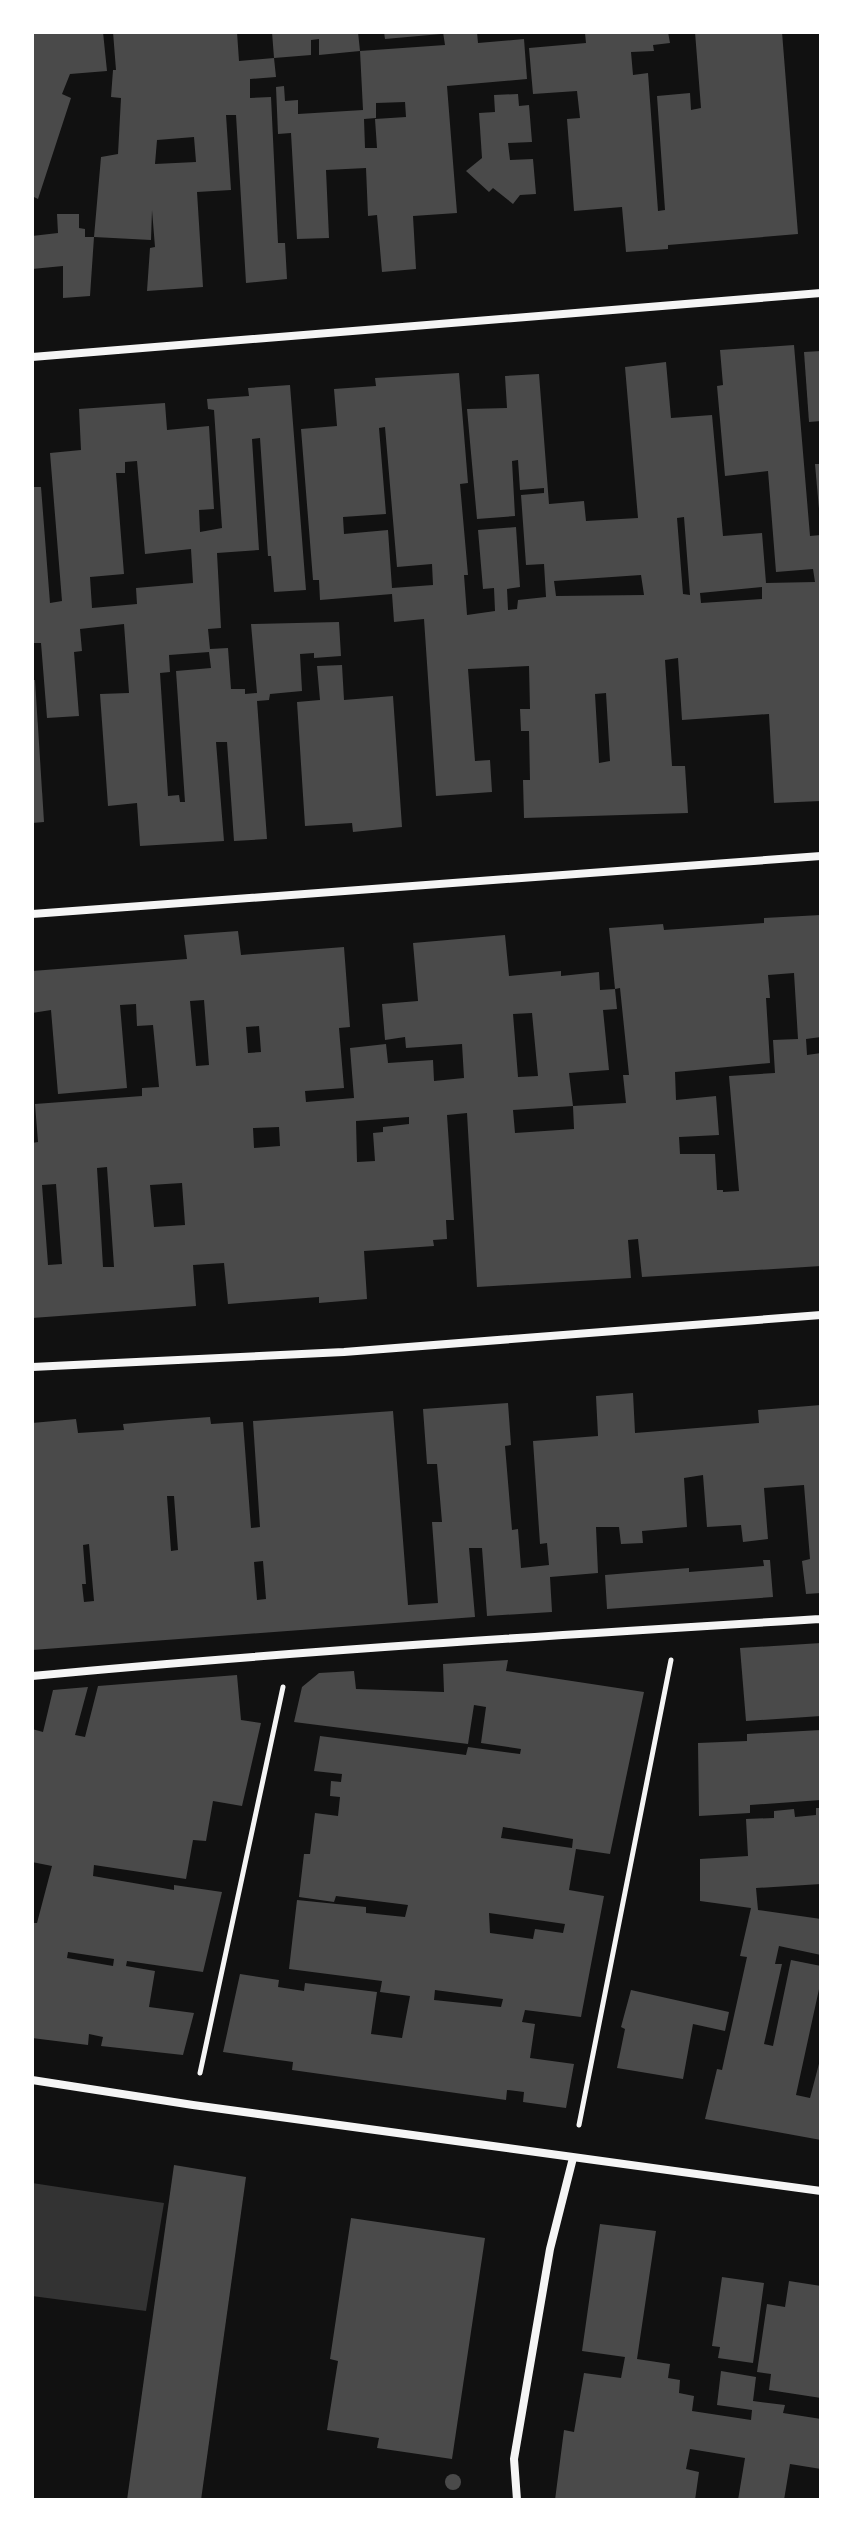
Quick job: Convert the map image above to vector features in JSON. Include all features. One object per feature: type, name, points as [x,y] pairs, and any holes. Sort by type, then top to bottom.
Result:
[{"type":"street","points":[[32,357],[821,293]]},
{"type":"street","points":[[32,914],[821,856]]},
{"type":"street","points":[[32,1367],[344,1352],[821,1315]]},
{"type":"street","points":[[32,1676],[236,1657],[821,1619]]},
{"type":"street","points":[[32,2080],[821,2191]]},
{"type":"street","points":[[517,2500],[514,2459],[550,2249],[573,2158]]},
{"type":"path","points":[[573,2158],[678,1627]]},
{"type":"path","points":[[193,2105],[277,1725],[289,1655]]},
{"type":"shaded area","points":[[32,2183],[164,2203],[146,2311],[32,2296]]},
{"type":"building","points":[[32,32],[103,32],[107,71],[70,74],[62,94],[71,98],[38,199],[32,196]]},
{"type":"building","points":[[113,32],[237,32],[239,61],[274,58],[276,77],[250,79],[250,98],[271,97],[278,243],[285,243],[287,279],[246,283],[236,115],[226,115],[231,190],[197,192],[203,287],[147,291],[150,248],[155,247],[152,210],[151,240],[94,237],[101,157],[118,154],[121,98],[111,97],[113,70],[116,70]],"holes":[[[194,137],[196,162],[155,164],[157,140]]]},
{"type":"building","points":[[272,32],[358,32],[360,51],[319,55],[319,39],[311,40],[311,55],[274,58]]},
{"type":"building","points":[[384,32],[441,32],[441,34],[385,39]]},
{"type":"building","points":[[443,32],[477,32],[478,43],[524,39],[527,79],[447,86],[457,213],[413,216],[416,269],[382,272],[377,215],[368,216],[366,168],[326,170],[329,238],[297,239],[291,133],[278,134],[276,87],[284,86],[285,101],[298,100],[298,114],[363,110],[360,51],[445,45]],"holes":[[[405,102],[406,117],[375,119],[377,148],[365,148],[364,119],[376,118],[376,103]]]},
{"type":"building","points":[[668,32],[670,43],[653,45],[654,51],[631,52],[633,75],[648,73],[658,211],[665,210],[657,96],[690,93],[691,110],[701,108],[695,32],[782,32],[798,234],[668,245],[668,249],[626,252],[622,207],[574,211],[567,119],[580,118],[577,91],[533,94],[529,48],[586,43],[585,33]]},
{"type":"building","points":[[518,94],[519,106],[529,105],[532,142],[508,143],[510,160],[533,159],[536,194],[520,195],[513,204],[493,188],[489,192],[466,171],[482,158],[479,113],[495,112],[494,95]]},
{"type":"building","points":[[57,214],[79,214],[79,228],[85,229],[85,237],[94,237],[90,296],[63,298],[63,266],[32,269],[32,236],[58,233]]},
{"type":"building","points":[[794,345],[810,536],[821,535],[821,801],[774,803],[769,714],[682,720],[678,658],[665,660],[672,766],[685,766],[688,813],[524,818],[523,780],[530,780],[529,731],[521,731],[520,709],[530,709],[529,666],[468,669],[475,761],[490,760],[492,792],[436,796],[424,619],[394,622],[392,594],[320,600],[319,580],[313,580],[301,429],[337,426],[334,389],[376,386],[375,378],[459,373],[468,483],[460,484],[468,575],[464,575],[467,615],[495,611],[494,588],[483,589],[478,530],[516,527],[520,587],[507,589],[508,610],[517,609],[518,600],[546,597],[544,564],[526,565],[521,495],[544,493],[544,488],[520,490],[518,460],[512,461],[515,516],[477,519],[467,409],[507,408],[505,376],[539,374],[549,504],[584,501],[586,521],[638,518],[625,367],[666,362],[671,418],[712,415],[723,536],[762,533],[766,583],[815,582],[813,569],[776,572],[768,471],[725,476],[717,386],[723,385],[720,350]],"holes":[[[385,427],[397,567],[432,564],[433,585],[392,588],[388,530],[344,534],[343,517],[386,514],[379,428]],[[684,517],[690,595],[683,594],[677,518]],[[641,575],[644,595],[556,596],[554,581]],[[762,587],[762,599],[701,603],[700,593]],[[606,693],[610,761],[599,763],[595,694]]]},
{"type":"building","points":[[821,351],[821,421],[809,422],[804,352]]},
{"type":"building","points":[[290,385],[306,590],[274,592],[271,556],[268,556],[260,438],[252,439],[259,550],[217,553],[221,628],[208,629],[210,649],[228,648],[231,689],[245,689],[245,694],[257,693],[251,624],[339,622],[341,656],[314,658],[314,653],[300,654],[302,691],[270,694],[269,700],[257,701],[267,839],[234,841],[227,742],[216,742],[224,841],[140,846],[137,803],[108,806],[100,694],[129,693],[124,624],[80,629],[82,651],[74,652],[79,716],[47,718],[41,643],[32,643],[32,487],[41,487],[50,603],[62,601],[50,453],[81,450],[79,409],[165,403],[167,430],[209,426],[214,509],[199,510],[200,532],[222,528],[214,410],[208,409],[207,399],[249,396],[248,388]],"holes":[[[137,461],[145,554],[191,549],[193,583],[136,588],[137,604],[92,608],[90,577],[124,574],[116,473],[125,473],[125,462]],[[209,652],[211,668],[176,671],[185,802],[180,802],[179,795],[168,796],[160,673],[170,672],[169,655]]]},
{"type":"building","points":[[815,464],[821,464],[821,509],[819,509]]},
{"type":"building","points":[[342,665],[344,700],[393,696],[402,827],[353,832],[352,823],[305,826],[297,702],[320,700],[317,666]]},
{"type":"building","points":[[32,680],[35,680],[44,822],[32,823]]},
{"type":"building","points":[[821,915],[821,1037],[806,1039],[807,1055],[821,1053],[821,1266],[642,1277],[638,1239],[628,1240],[631,1278],[477,1287],[467,1113],[447,1115],[454,1220],[446,1220],[447,1239],[433,1240],[434,1246],[364,1251],[367,1299],[319,1303],[319,1297],[228,1304],[224,1263],[193,1265],[196,1306],[32,1318],[32,1143],[38,1142],[35,1104],[142,1096],[142,1088],[159,1087],[153,1025],[137,1026],[136,1004],[120,1005],[127,1088],[58,1094],[51,1010],[32,1013],[32,971],[187,959],[184,935],[238,931],[241,955],[344,947],[350,1027],[339,1028],[344,1088],[305,1091],[306,1102],[354,1098],[350,1048],[386,1044],[388,1063],[433,1060],[434,1081],[464,1078],[462,1044],[406,1048],[405,1037],[385,1040],[382,1004],[418,1001],[413,943],[505,935],[509,976],[561,971],[561,976],[599,972],[600,990],[615,989],[609,928],[663,924],[664,930],[764,923],[764,918]],"holes":[[[794,973],[798,1039],[773,1040],[775,1073],[729,1076],[739,1191],[723,1192],[717,1190],[715,1154],[680,1154],[679,1137],[719,1135],[716,1096],[676,1100],[675,1072],[770,1063],[766,998],[770,998],[768,975]],[[620,988],[629,1075],[623,1075],[626,1103],[573,1106],[569,1073],[609,1070],[603,1010],[617,1009],[615,989]],[[204,1000],[209,1065],[196,1066],[190,1001]],[[532,1013],[538,1076],[518,1077],[513,1014]],[[259,1026],[261,1052],[248,1053],[246,1027]],[[573,1106],[574,1129],[515,1133],[513,1110]],[[409,1117],[409,1124],[383,1127],[383,1132],[373,1133],[375,1161],[357,1162],[356,1121]],[[279,1127],[280,1146],[254,1148],[253,1128]],[[107,1167],[114,1267],[103,1267],[97,1168]],[[182,1183],[185,1225],[154,1227],[150,1185]],[[56,1184],[62,1264],[48,1265],[42,1185]]]},
{"type":"building","points":[[633,1393],[635,1433],[759,1423],[758,1410],[821,1405],[821,1593],[806,1594],[802,1561],[810,1559],[804,1485],[764,1488],[768,1539],[743,1542],[741,1525],[707,1527],[703,1475],[684,1478],[687,1527],[642,1531],[643,1543],[621,1544],[619,1527],[596,1527],[598,1573],[550,1577],[552,1612],[487,1616],[482,1548],[469,1548],[475,1617],[32,1650],[32,1423],[76,1419],[78,1433],[124,1430],[123,1424],[210,1417],[211,1424],[243,1422],[251,1528],[260,1527],[253,1421],[393,1411],[408,1605],[438,1603],[432,1522],[442,1522],[437,1464],[427,1464],[423,1409],[508,1403],[511,1445],[505,1446],[512,1530],[518,1529],[521,1568],[549,1565],[547,1543],[540,1544],[533,1441],[598,1436],[596,1396]],"holes":[[[167,1496],[174,1496],[178,1550],[171,1551]],[[89,1544],[94,1601],[84,1602],[83,1545]],[[263,1561],[266,1599],[257,1600],[254,1562]]]},
{"type":"building","points":[[763,1560],[770,1560],[773,1597],[607,1609],[605,1575],[764,1566]]},
{"type":"building","points":[[821,1643],[821,1716],[746,1721],[740,1648]]},
{"type":"building","points":[[508,1660],[506,1671],[644,1692],[610,1854],[576,1849],[569,1890],[604,1896],[581,2017],[525,2010],[522,2022],[535,2024],[530,2058],[574,2064],[566,2108],[523,2102],[524,2092],[507,2090],[506,2100],[292,2070],[293,2062],[223,2052],[240,1974],[279,1980],[278,1987],[304,1991],[305,1983],[377,1992],[371,2034],[402,2038],[410,1996],[380,1992],[382,1981],[289,1969],[297,1900],[366,1907],[366,1913],[405,1917],[408,1905],[336,1896],[334,1902],[299,1897],[304,1854],[310,1854],[315,1813],[338,1816],[340,1797],[330,1796],[331,1781],[341,1782],[342,1774],[314,1771],[320,1736],[466,1755],[468,1747],[520,1754],[521,1749],[481,1743],[486,1707],[474,1705],[468,1744],[294,1722],[302,1687],[319,1673],[354,1671],[356,1689],[444,1692],[443,1664]],"holes":[[[503,1827],[573,1839],[572,1848],[501,1838]],[[489,1913],[565,1924],[563,1933],[535,1929],[533,1939],[490,1933]],[[435,1990],[503,1999],[501,2007],[434,2000]]]},
{"type":"building","points":[[237,1675],[241,1720],[261,1723],[242,1806],[213,1801],[206,1841],[193,1840],[186,1879],[94,1865],[93,1876],[174,1890],[174,1885],[222,1892],[203,1972],[127,1961],[126,1966],[155,1971],[149,2007],[194,2013],[183,2055],[101,2046],[103,2037],[89,2034],[88,2045],[32,2038],[32,1923],[37,1923],[52,1866],[32,1862],[32,1729],[43,1732],[53,1690],[88,1687],[75,1735],[85,1737],[98,1686]],"holes":[[[68,1952],[114,1959],[113,1966],[67,1958]]]},
{"type":"building","points":[[821,1730],[821,1800],[750,1805],[750,1813],[699,1816],[698,1743],[747,1741],[747,1734]]},
{"type":"building","points":[[816,1808],[821,1808],[821,1884],[756,1888],[758,1910],[821,1919],[821,1955],[779,1946],[775,1964],[782,1964],[764,2044],[773,2046],[791,1960],[821,1966],[821,1980],[796,2095],[810,2098],[821,2056],[821,2140],[705,2119],[717,2069],[722,2070],[747,1957],[740,1956],[751,1908],[700,1901],[700,1859],[748,1856],[746,1819],[774,1818],[774,1811],[794,1809],[795,1817],[816,1815]]},
{"type":"building","points":[[631,1990],[729,2012],[725,2031],[693,2024],[683,2079],[617,2068],[625,2029],[621,2027]]},
{"type":"building","points":[[174,2165],[246,2177],[201,2500],[127,2500]]},
{"type":"building","points":[[351,2218],[485,2238],[452,2459],[377,2448],[379,2438],[327,2430],[338,2361],[330,2359]]},
{"type":"building","points":[[600,2224],[656,2231],[637,2359],[670,2364],[668,2378],[680,2380],[679,2393],[694,2396],[692,2411],[751,2420],[752,2410],[717,2405],[721,2371],[756,2377],[753,2401],[785,2405],[783,2413],[821,2419],[821,2469],[790,2464],[784,2500],[738,2500],[745,2458],[690,2449],[686,2469],[699,2472],[695,2500],[555,2500],[564,2430],[574,2432],[584,2373],[621,2378],[625,2357],[582,2351]]},
{"type":"building","points":[[722,2277],[764,2283],[753,2363],[718,2358],[720,2347],[712,2346]]},
{"type":"building","points":[[789,2281],[821,2286],[821,2398],[769,2390],[771,2374],[757,2372],[767,2304],[785,2307]]},
{"type":"building","points":[[450,2474],[456,2474],[461,2482],[459,2488],[450,2490],[445,2485],[445,2479]]}]
